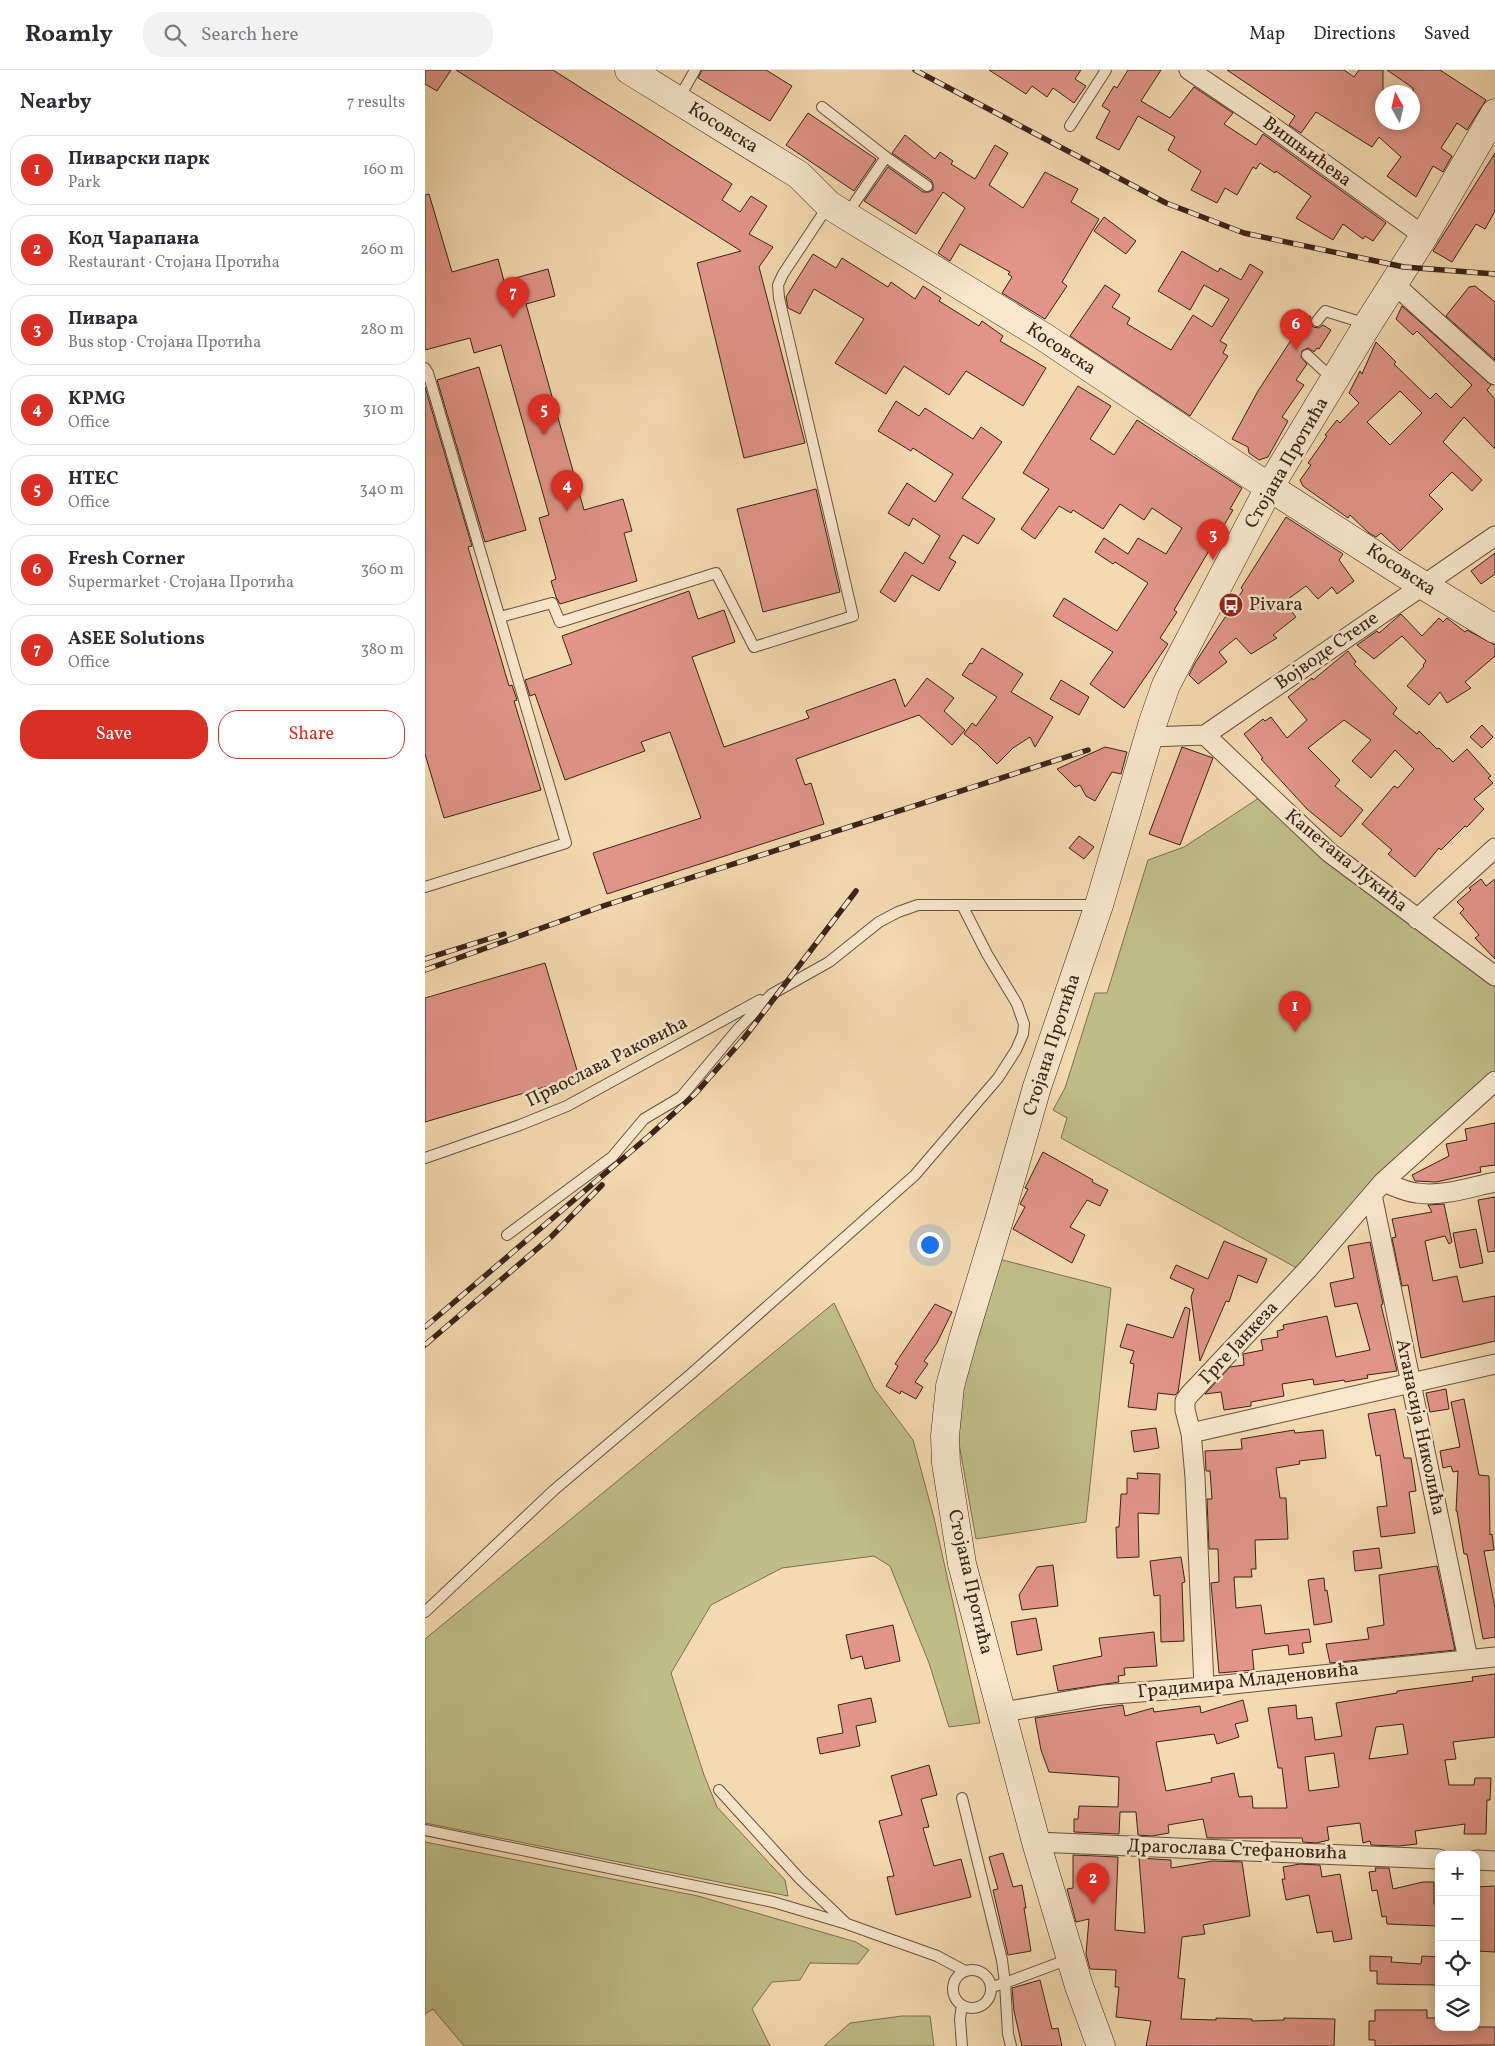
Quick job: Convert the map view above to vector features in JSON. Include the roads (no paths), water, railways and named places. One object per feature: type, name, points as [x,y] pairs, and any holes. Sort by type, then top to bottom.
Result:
[{"type":"main road","name":"Косовска","points":[[629,70],[799,175],[837,210],[1044,337],[1270,486],[1495,629]]},
{"type":"main road","name":"Стојана Протића","points":[[1101,2046],[1071,1958],[1036,1842],[958,1543],[946,1463],[945,1436],[950,1386],[1037,1087],[1099,905],[1161,696],[1270,486],[1368,324],[1424,236],[1495,113]]},
{"type":"street","name":"Вишњићева","points":[[1189,70],[1266,122],[1424,236]]},
{"type":"street","points":[[1394,284],[1495,375]]},
{"type":"street","name":"Војводе Степе","points":[[1205,736],[1495,536]]},
{"type":"street","points":[[1149,737],[1205,736]]},
{"type":"street","name":"Капетана Лукића","points":[[1205,736],[1330,853],[1495,976]]},
{"type":"street","points":[[1417,919],[1495,848]]},
{"type":"street","name":"Грге Јанкеза","points":[[1204,1687],[1195,1477],[1191,1433],[1185,1410],[1185,1400],[1308,1269],[1378,1188],[1495,1081]]},
{"type":"street","points":[[1378,1188],[1436,1194],[1495,1182]]},
{"type":"street","name":"Атанасија Николића","points":[[1378,1188],[1383,1254],[1412,1382],[1468,1659]]},
{"type":"street","points":[[1191,1433],[1495,1364]]},
{"type":"street","name":"Градимира Младеновића","points":[[1003,1712],[1102,1695],[1204,1687],[1495,1657]]},
{"type":"street","name":"Драгослава Стефановића","points":[[1036,1842],[1435,1859]]},
{"type":"street","points":[[1480,1860],[1495,1861]]},
{"type":"lane","points":[[678,100],[695,70]]},
{"type":"lane","points":[[1070,126],[1106,70]]},
{"type":"lane","points":[[821,107],[927,186]]},
{"type":"lane","points":[[500,617],[552,603],[560,622],[716,573],[754,647],[853,616],[779,298],[778,285],[783,274],[837,210],[886,157]]},
{"type":"lane","points":[[1317,321],[1325,311],[1368,324]]},
{"type":"lane","points":[[1307,354],[1335,381]]},
{"type":"lane","points":[[425,368],[500,617],[565,843],[425,887]]},
{"type":"lane","name":"Првослава Раковића","points":[[425,1158],[567,1106],[618,1080],[829,962],[879,922],[898,912],[918,905],[937,903],[962,905],[1099,905]]},
{"type":"lane","points":[[425,1612],[554,1490],[691,1374],[915,1175],[998,1078],[1016,1050],[1023,1034],[1024,1024],[1017,1004],[987,954],[962,905]]},
{"type":"lane","name":"Првослава Раковића","points":[[507,1235],[612,1157],[644,1119],[681,1097],[737,1030],[772,994]]},
{"type":"lane","points":[[719,1790],[800,1880],[847,1924]]},
{"type":"lane","points":[[962,1798],[1002,1960],[1008,2034],[1011,2046]]},
{"type":"lane","points":[[425,1830],[773,1902],[847,1924],[937,1956],[965,1971],[979,1971],[990,1980],[992,1987],[991,1996],[983,2006],[970,2008],[962,2005],[954,1996],[953,1989],[957,1977],[965,1971]]},
{"type":"lane","points":[[992,1987],[1071,1958]]},
{"type":"lane","points":[[962,2005],[960,2019],[962,2046]]},
{"type":"railway","points":[[915,70],[1166,203],[1244,233],[1404,267],[1495,274]]},
{"type":"railway","points":[[425,970],[603,906],[1088,750]]},
{"type":"railway","points":[[425,1327],[649,1136],[695,1094],[744,1038],[856,891]]},
{"type":"railway","points":[[425,959],[504,934]]},
{"type":"railway","points":[[425,1345],[551,1237],[602,1185]]},
{"type":"place","name":"ASEE Solutions","points":[[513,318]]},
{"type":"place","name":"Fresh Corner","points":[[1296,350]]},
{"type":"place","name":"HTEC","points":[[544,435]]},
{"type":"place","name":"KPMG","points":[[567,511]]},
{"type":"place","name":"Пивара","points":[[1213,560]]},
{"type":"place","name":"Pivara","points":[[1231,605]]},
{"type":"place","name":"Пиварски парк","points":[[1295,1032]]},
{"type":"place","name":"Код Чарапана","points":[[1093,1904]]}]
